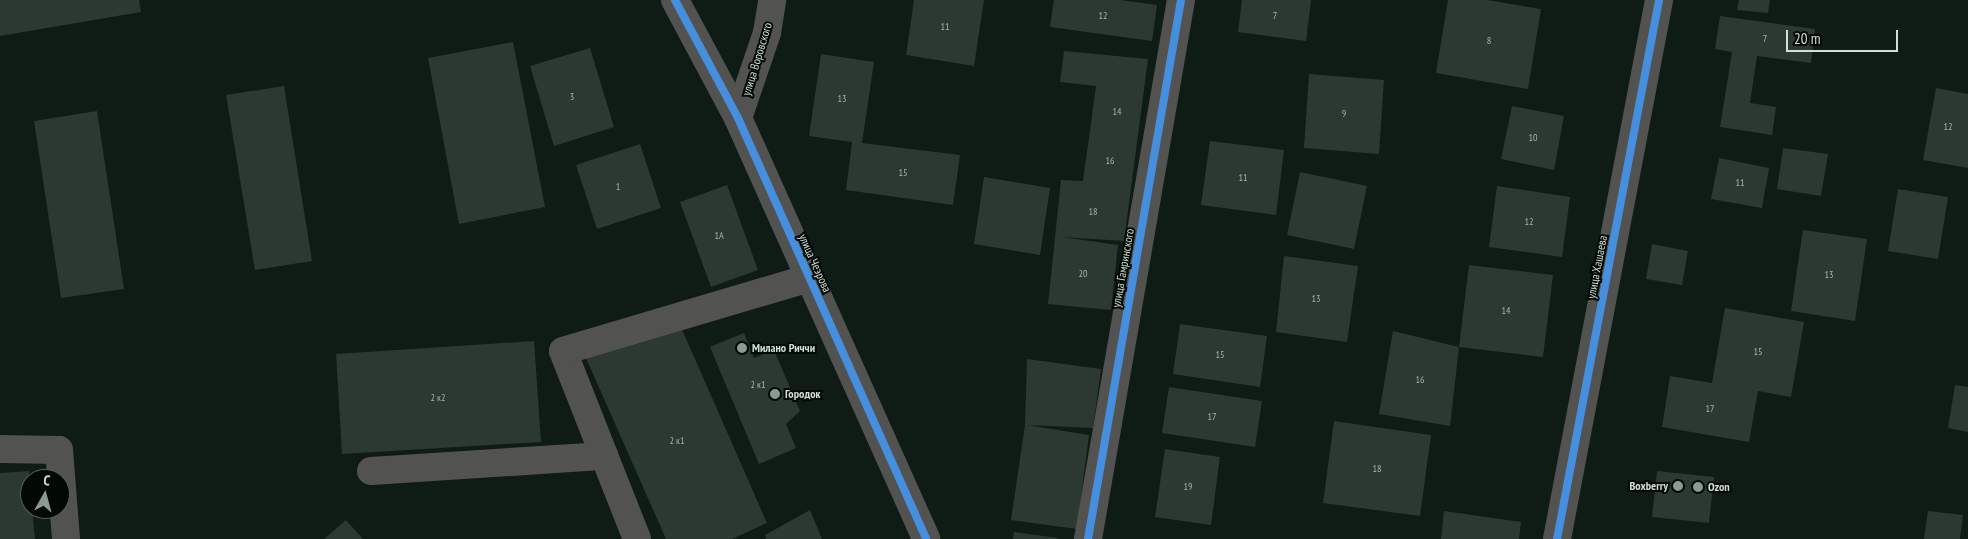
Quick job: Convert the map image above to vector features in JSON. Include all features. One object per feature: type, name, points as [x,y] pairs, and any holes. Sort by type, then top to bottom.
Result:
[{"type":"street","name":"улица Чеэрова","points":[[675,0],[738,118],[926,539]]},
{"type":"street","name":"улица Воровского","points":[[738,118],[767,33],[772,0]]},
{"type":"street","name":"улица Гамринского","points":[[1088,539],[1181,0]]},
{"type":"street","name":"улица Хашаева","points":[[1557,539],[1659,0]]},
{"type":"street","points":[[637,539],[563,350],[809,278]]},
{"type":"street","points":[[0,449],[59,450],[66,539]]},
{"type":"street","points":[[371,471],[604,456]]},
{"type":"building","points":[[0,0],[139,0],[141,12],[0,36]]},
{"type":"building","points":[[914,0],[984,0],[974,66],[906,55]]},
{"type":"building","points":[[1054,0],[1120,0],[1157,5],[1152,41],[1050,27]]},
{"type":"building","points":[[1242,0],[1311,0],[1306,41],[1238,32]]},
{"type":"building","points":[[1448,0],[1487,0],[1541,9],[1528,89],[1436,73]]},
{"type":"building","points":[[1739,0],[1770,0],[1768,13],[1737,10]]},
{"type":"building","points":[[1720,16],[1815,29],[1811,63],[1757,56],[1750,103],[1776,107],[1772,135],[1720,127],[1732,52],[1715,49]]},
{"type":"building","points":[[513,42],[545,207],[459,224],[428,58]]},
{"type":"building","points":[[590,48],[614,127],[554,146],[530,66]]},
{"type":"building","points":[[1064,51],[1148,59],[1124,241],[1062,237],[1118,245],[1111,310],[1048,304],[1061,180],[1083,181],[1096,86],[1060,82]]},
{"type":"building","points":[[821,54],[874,62],[862,143],[960,155],[953,205],[846,190],[852,142],[809,136]]},
{"type":"building","points":[[1309,74],[1384,80],[1379,154],[1304,148]]},
{"type":"building","points":[[284,86],[312,261],[255,270],[226,95]]},
{"type":"building","points":[[1936,88],[1968,94],[1968,168],[1923,160]]},
{"type":"building","points":[[1512,106],[1564,116],[1554,170],[1501,159]]},
{"type":"building","points":[[97,111],[124,289],[61,298],[34,121]]},
{"type":"building","points":[[1210,141],[1284,150],[1276,215],[1201,205]]},
{"type":"building","points":[[640,144],[661,208],[597,229],[576,165]]},
{"type":"building","points":[[1783,148],[1828,154],[1821,196],[1777,189]]},
{"type":"building","points":[[1719,158],[1769,168],[1762,208],[1711,199]]},
{"type":"building","points":[[1300,172],[1367,186],[1354,249],[1287,235]]},
{"type":"building","points":[[984,177],[1050,188],[1040,255],[974,244]]},
{"type":"building","points":[[727,185],[758,270],[711,287],[680,202]]},
{"type":"building","points":[[1497,186],[1570,197],[1562,257],[1489,247]]},
{"type":"building","points":[[1898,189],[1948,197],[1938,259],[1888,251]]},
{"type":"building","points":[[1803,230],[1867,239],[1855,321],[1791,311]]},
{"type":"building","points":[[1652,244],[1688,251],[1682,285],[1646,279]]},
{"type":"building","points":[[1284,256],[1358,266],[1347,342],[1276,332]]},
{"type":"building","points":[[1469,265],[1553,275],[1543,357],[1459,347]]},
{"type":"building","points":[[1725,308],[1804,322],[1791,397],[1758,391],[1749,442],[1662,427],[1670,376],[1712,383]]},
{"type":"building","points":[[677,318],[767,523],[732,539],[666,539],[586,358]]},
{"type":"building","points":[[1180,324],[1267,336],[1260,387],[1173,374]]},
{"type":"building","points":[[1393,331],[1459,347],[1450,426],[1379,414]]},
{"type":"building","points":[[744,333],[754,358],[774,350],[800,411],[786,424],[796,448],[759,464],[710,347]]},
{"type":"building","points":[[534,341],[541,442],[342,454],[336,354]]},
{"type":"building","points":[[1027,359],[1101,369],[1093,428],[1027,425],[1089,435],[1077,529],[1011,520],[1025,425]]},
{"type":"building","points":[[1955,385],[1968,387],[1968,432],[1948,428]]},
{"type":"building","points":[[1169,387],[1262,401],[1255,447],[1162,433]]},
{"type":"building","points":[[1334,421],[1431,435],[1420,516],[1323,503]]},
{"type":"building","points":[[1165,449],[1220,457],[1211,525],[1155,517]]},
{"type":"building","points":[[1657,471],[1714,477],[1709,523],[1652,517]]},
{"type":"building","points":[[20,472],[20,519],[33,519],[35,539],[0,539],[0,473]]},
{"type":"building","points":[[810,510],[822,539],[766,539],[765,535]]},
{"type":"building","points":[[1444,511],[1521,522],[1519,539],[1441,539]]},
{"type":"building","points":[[1928,511],[1963,515],[1960,539],[1924,539]]},
{"type":"building","points":[[346,520],[363,539],[324,539]]},
{"type":"building","points":[[1014,532],[1058,538],[1058,539],[1013,539]]},
{"type":"cycle path","points":[[675,0],[738,118],[926,539]]},
{"type":"cycle path","points":[[1088,539],[1181,0]]},
{"type":"cycle path","points":[[1557,539],[1659,0]]},
{"type":"place","name":"Милано Риччи","points":[[742,348]]},
{"type":"place","name":"Городок","points":[[775,394]]},
{"type":"place","name":"Boxberry","points":[[1678,486]]},
{"type":"place","name":"Ozon","points":[[1698,487]]}]
